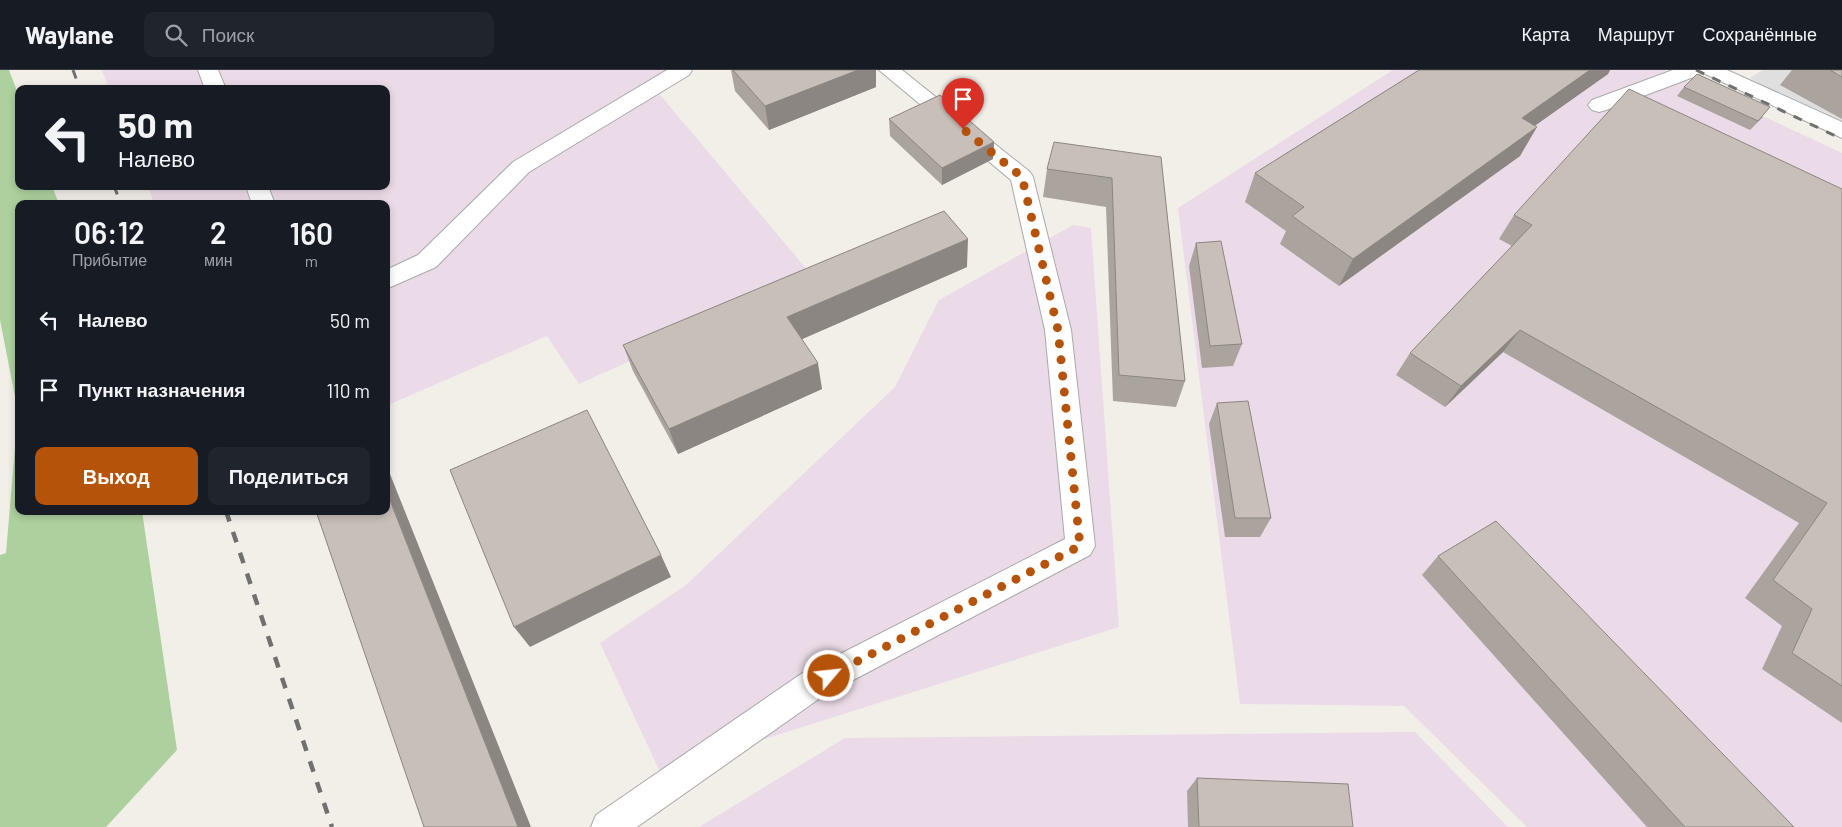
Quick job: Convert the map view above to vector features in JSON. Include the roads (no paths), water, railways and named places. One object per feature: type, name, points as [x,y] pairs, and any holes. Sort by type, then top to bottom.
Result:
[{"type":"street","points":[[208,70],[214,85]]},
{"type":"street","points":[[390,278],[427,261],[521,167],[682,70]]},
{"type":"street","points":[[608,827],[812,685],[1080,546],[1058,330],[1022,177],[889,70]]},
{"type":"street","points":[[1598,105],[1692,70]]},
{"type":"street","points":[[1710,70],[1842,131]]},
{"type":"railway","points":[[73,70],[79,85]]},
{"type":"railway","points":[[1696,70],[1842,139]]},
{"type":"railway","points":[[116,190],[119,200]]},
{"type":"railway","points":[[227,515],[332,827]]}]
